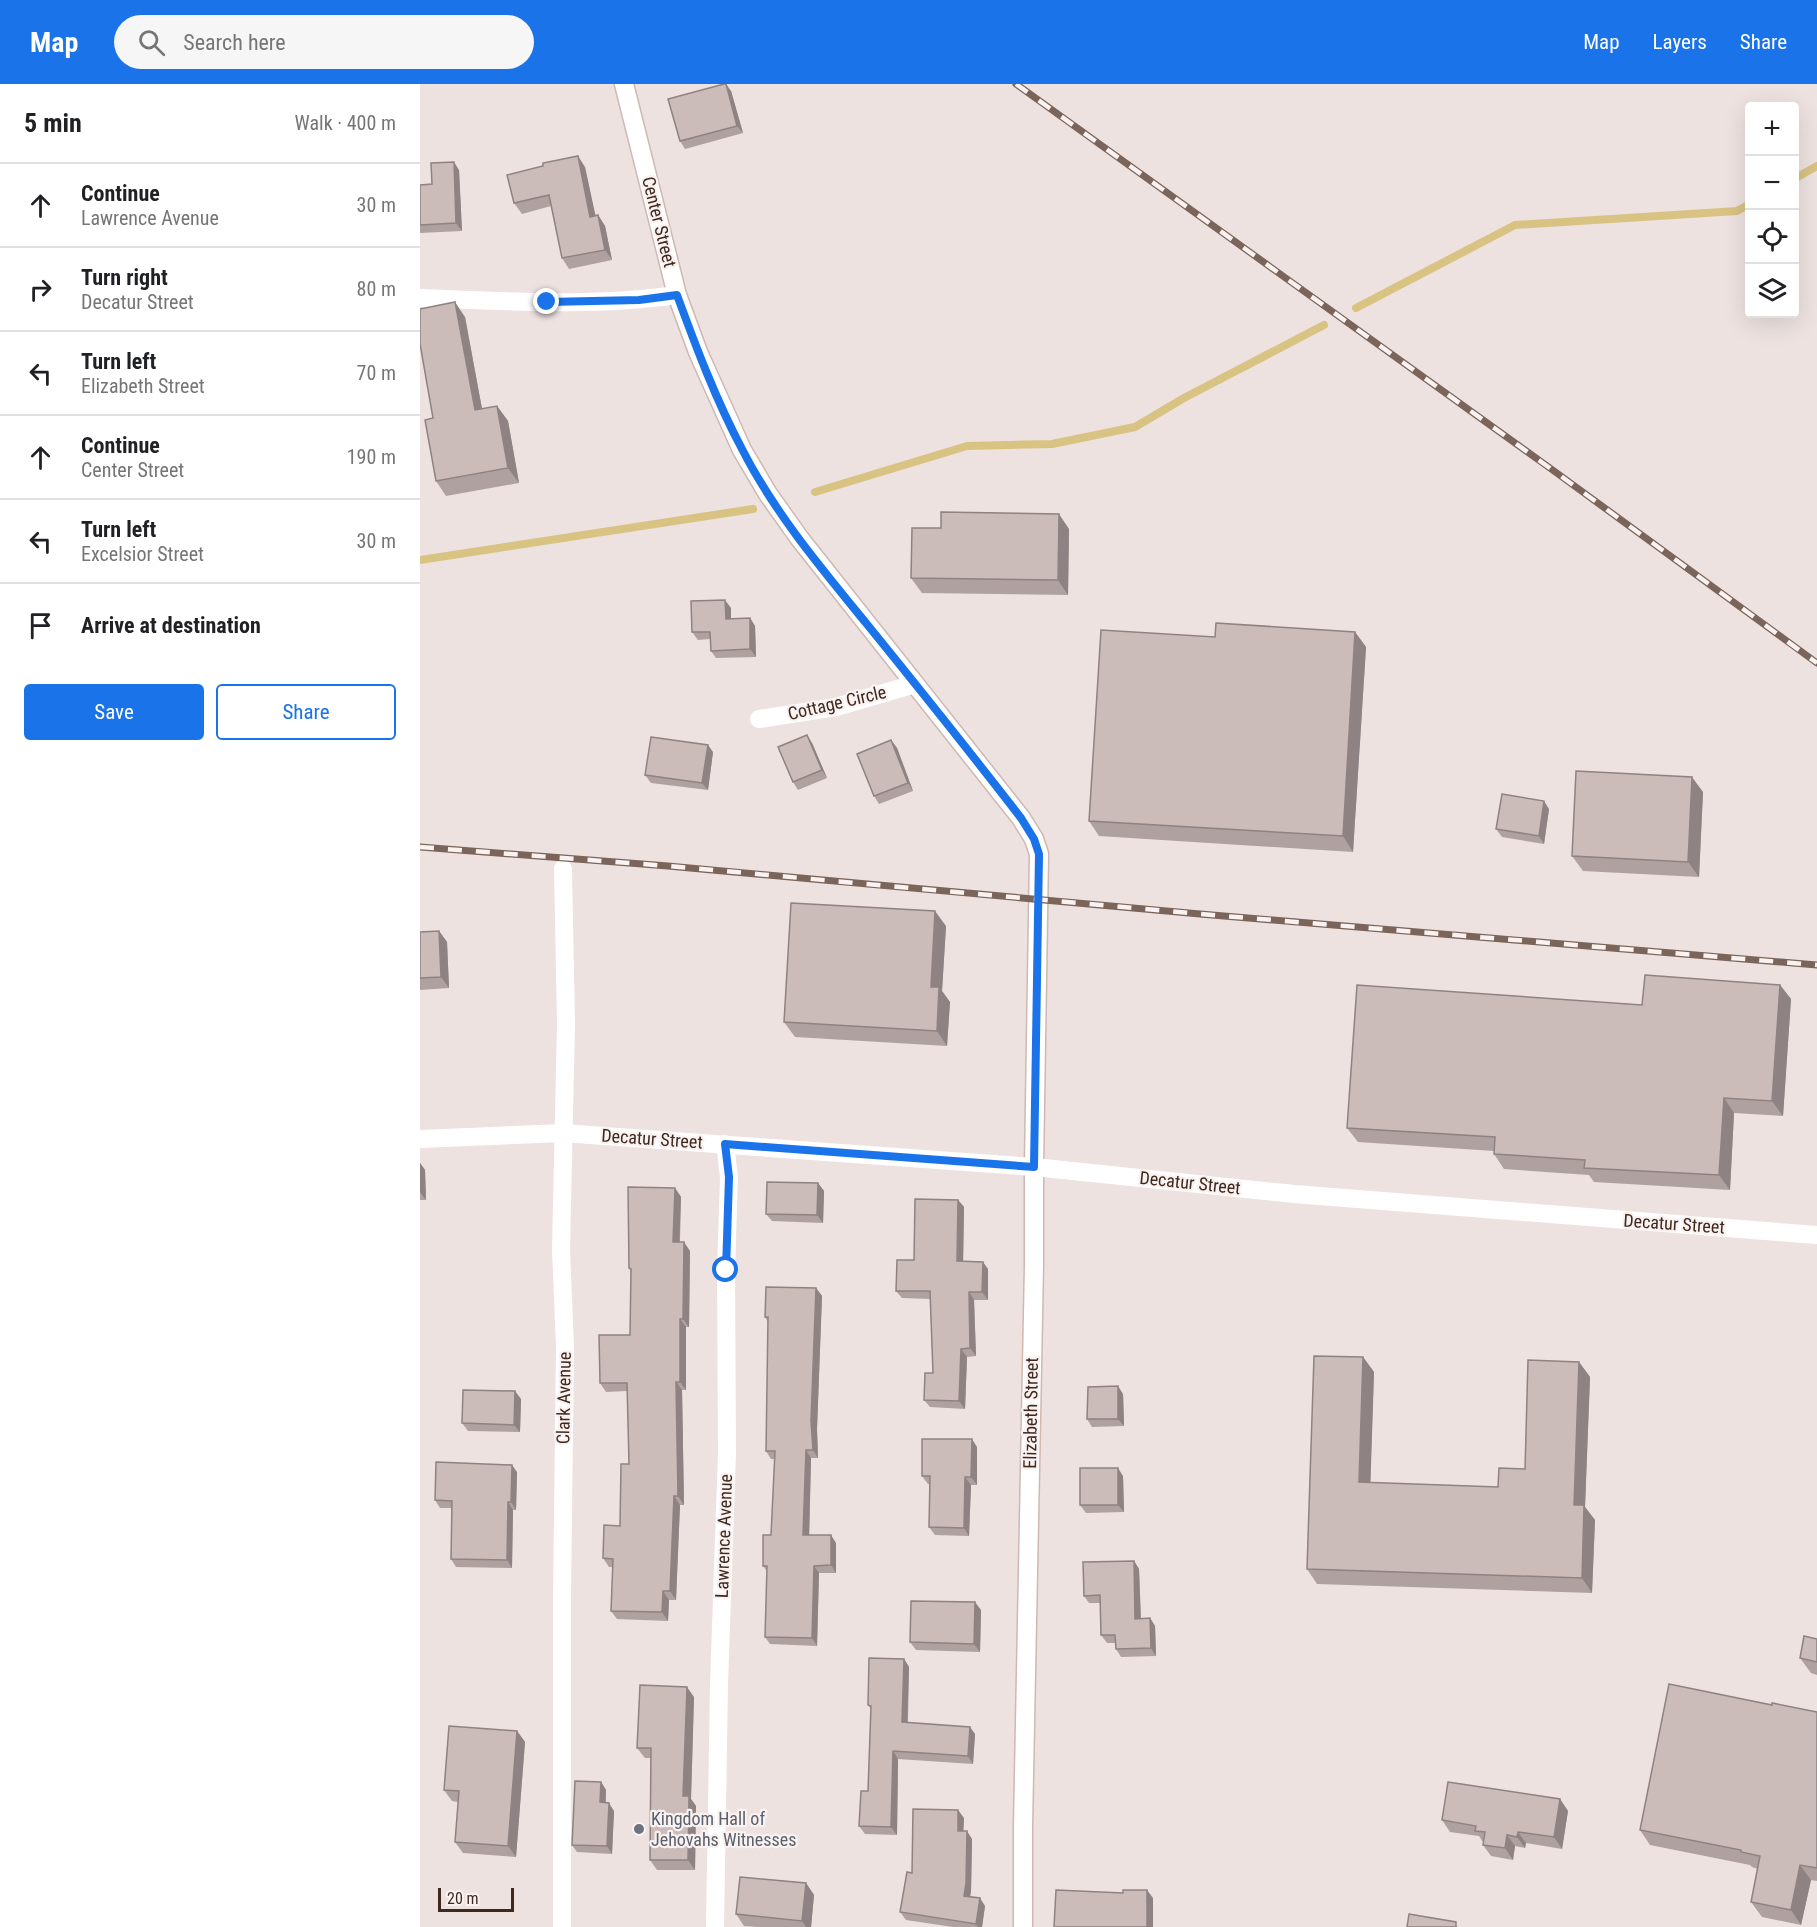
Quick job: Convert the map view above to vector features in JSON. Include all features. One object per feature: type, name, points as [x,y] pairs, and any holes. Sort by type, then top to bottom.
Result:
[{"type":"street","name":"Center Street","points":[[624,84],[677,295],[698,352],[742,450],[768,494],[813,556],[1015,811],[1034,839],[1040,867],[1037,898]]},
{"type":"street","points":[[420,298],[547,302],[639,300],[677,295]]},
{"type":"street","name":"Cottage Circle","points":[[759,719],[836,706],[915,684]]},
{"type":"street","name":"Clark Avenue","points":[[562,1927],[565,1346],[561,1250],[566,1024],[563,869]]},
{"type":"street","name":"Elizabeth Street","points":[[1023,1927],[1034,1265],[1037,898]]},
{"type":"street","name":"Decatur Street","points":[[420,1138],[563,1133],[725,1144],[1034,1167],[1294,1194],[1817,1235]]},
{"type":"street","name":"Lawrence Avenue","points":[[715,1927],[719,1685],[727,1452],[726,1270],[729,1177],[725,1144]]},
{"type":"building","points":[[726,84],[737,126],[680,141],[668,99]]},
{"type":"building","points":[[578,156],[590,217],[598,215],[605,250],[562,258],[549,195],[514,203],[507,175],[543,166],[543,163]]},
{"type":"building","points":[[454,162],[456,223],[420,225],[420,185],[432,184],[431,163]]},
{"type":"building","points":[[455,302],[475,410],[497,406],[508,468],[436,481],[425,420],[433,418],[420,344],[420,309]]},
{"type":"building","points":[[941,512],[1059,514],[1058,580],[911,578],[912,528],[941,528]]},
{"type":"building","points":[[725,600],[726,619],[750,618],[750,649],[711,651],[710,632],[692,632],[691,601]]},
{"type":"building","points":[[1216,623],[1355,632],[1343,836],[1089,821],[1101,630],[1215,637]]},
{"type":"building","points":[[807,735],[822,770],[793,782],[778,747]]},
{"type":"building","points":[[651,737],[708,745],[702,783],[645,775]]},
{"type":"building","points":[[891,740],[908,783],[874,796],[857,754]]},
{"type":"building","points":[[1576,771],[1692,777],[1688,862],[1572,856]]},
{"type":"building","points":[[1502,794],[1544,801],[1539,836],[1496,829]]},
{"type":"building","points":[[791,903],[935,911],[931,987],[939,987],[937,1031],[784,1022]]},
{"type":"building","points":[[439,931],[441,977],[420,978],[420,932]]},
{"type":"building","points":[[1645,975],[1780,985],[1772,1101],[1724,1098],[1719,1175],[1584,1168],[1585,1160],[1494,1154],[1495,1137],[1347,1128],[1357,985],[1642,1005]]},
{"type":"building","points":[[767,1182],[818,1183],[817,1215],[766,1214]]},
{"type":"building","points":[[628,1187],[675,1188],[673,1242],[684,1242],[680,1382],[676,1382],[678,1496],[674,1496],[670,1591],[663,1591],[662,1612],[611,1611],[613,1559],[603,1558],[604,1525],[620,1526],[621,1464],[629,1464],[627,1383],[600,1383],[599,1335],[630,1335],[631,1269],[629,1268]]},
{"type":"building","points":[[915,1199],[958,1200],[957,1261],[983,1262],[982,1292],[969,1292],[970,1348],[961,1349],[959,1401],[924,1400],[925,1373],[933,1373],[930,1291],[896,1291],[897,1260],[914,1260]]},
{"type":"building","points":[[766,1287],[816,1288],[811,1421],[813,1450],[806,1450],[803,1535],[831,1535],[831,1565],[814,1566],[812,1638],[765,1637],[767,1566],[763,1566],[763,1535],[771,1535],[775,1451],[766,1451],[768,1317],[765,1317]]},
{"type":"building","points":[[1314,1356],[1363,1357],[1359,1482],[1498,1487],[1499,1468],[1525,1469],[1528,1360],[1579,1362],[1574,1505],[1584,1505],[1582,1578],[1307,1569]]},
{"type":"building","points":[[1118,1386],[1118,1419],[1087,1419],[1088,1387]]},
{"type":"building","points":[[463,1390],[515,1391],[514,1425],[462,1423]]},
{"type":"building","points":[[922,1439],[972,1439],[971,1477],[965,1477],[964,1528],[929,1527],[930,1476],[922,1476]]},
{"type":"building","points":[[436,1462],[512,1465],[511,1502],[508,1502],[507,1560],[451,1559],[452,1501],[435,1500]]},
{"type":"building","points":[[1080,1468],[1118,1468],[1118,1505],[1080,1505]]},
{"type":"building","points":[[1134,1561],[1135,1619],[1150,1618],[1151,1648],[1116,1649],[1115,1635],[1101,1635],[1100,1595],[1084,1596],[1083,1562]]},
{"type":"building","points":[[911,1601],[975,1602],[974,1644],[910,1642]]},
{"type":"building","points":[[1804,1636],[1817,1639],[1817,1662],[1800,1658]]},
{"type":"building","points":[[869,1658],[904,1659],[902,1722],[970,1727],[968,1756],[893,1751],[891,1827],[859,1826],[861,1791],[868,1791],[871,1706],[868,1705]]},
{"type":"building","points":[[1669,1684],[1817,1712],[1817,1868],[1800,1865],[1791,1910],[1751,1902],[1760,1856],[1741,1852],[1741,1850],[1640,1830]]},
{"type":"building","points":[[640,1685],[687,1687],[683,1796],[689,1796],[688,1860],[650,1860],[651,1748],[637,1748]]},
{"type":"building","points":[[449,1726],[517,1731],[508,1846],[455,1842],[459,1791],[444,1790]]},
{"type":"building","points":[[575,1781],[601,1782],[600,1802],[609,1803],[607,1846],[572,1845]]},
{"type":"building","points":[[1448,1782],[1560,1799],[1554,1837],[1518,1832],[1517,1837],[1507,1835],[1505,1848],[1483,1845],[1485,1832],[1475,1831],[1476,1826],[1442,1820]]},
{"type":"building","points":[[913,1809],[958,1810],[958,1831],[967,1831],[964,1896],[980,1898],[976,1924],[900,1912],[907,1872],[912,1873]]},
{"type":"building","points":[[740,1877],[806,1883],[802,1921],[736,1914]]},
{"type":"building","points":[[1056,1890],[1123,1893],[1123,1890],[1147,1890],[1147,1927],[1054,1927]]},
{"type":"building","points":[[1409,1914],[1456,1922],[1456,1927],[1407,1927]]},
{"type":"waterway","points":[[1799,176],[1817,166]]},
{"type":"waterway","points":[[1356,308],[1515,225],[1737,211],[1745,207]]},
{"type":"waterway","points":[[815,492],[967,446],[1052,444],[1135,427],[1184,398],[1324,325]]},
{"type":"waterway","points":[[420,560],[753,509]]},
{"type":"railway","points":[[1016,84],[1817,663]]},
{"type":"railway","points":[[420,847],[668,866],[1200,914],[1817,965]]},
{"type":"place","name":"Kingdom Hall of Jehovahs Witnesses","points":[[639,1829]]},
{"type":"route","points":[[547,302],[639,300],[677,295],[714,389],[742,450],[768,494],[839,590],[1021,818],[1034,839],[1039,854],[1034,1167],[725,1144],[729,1177],[726,1270]]}]
